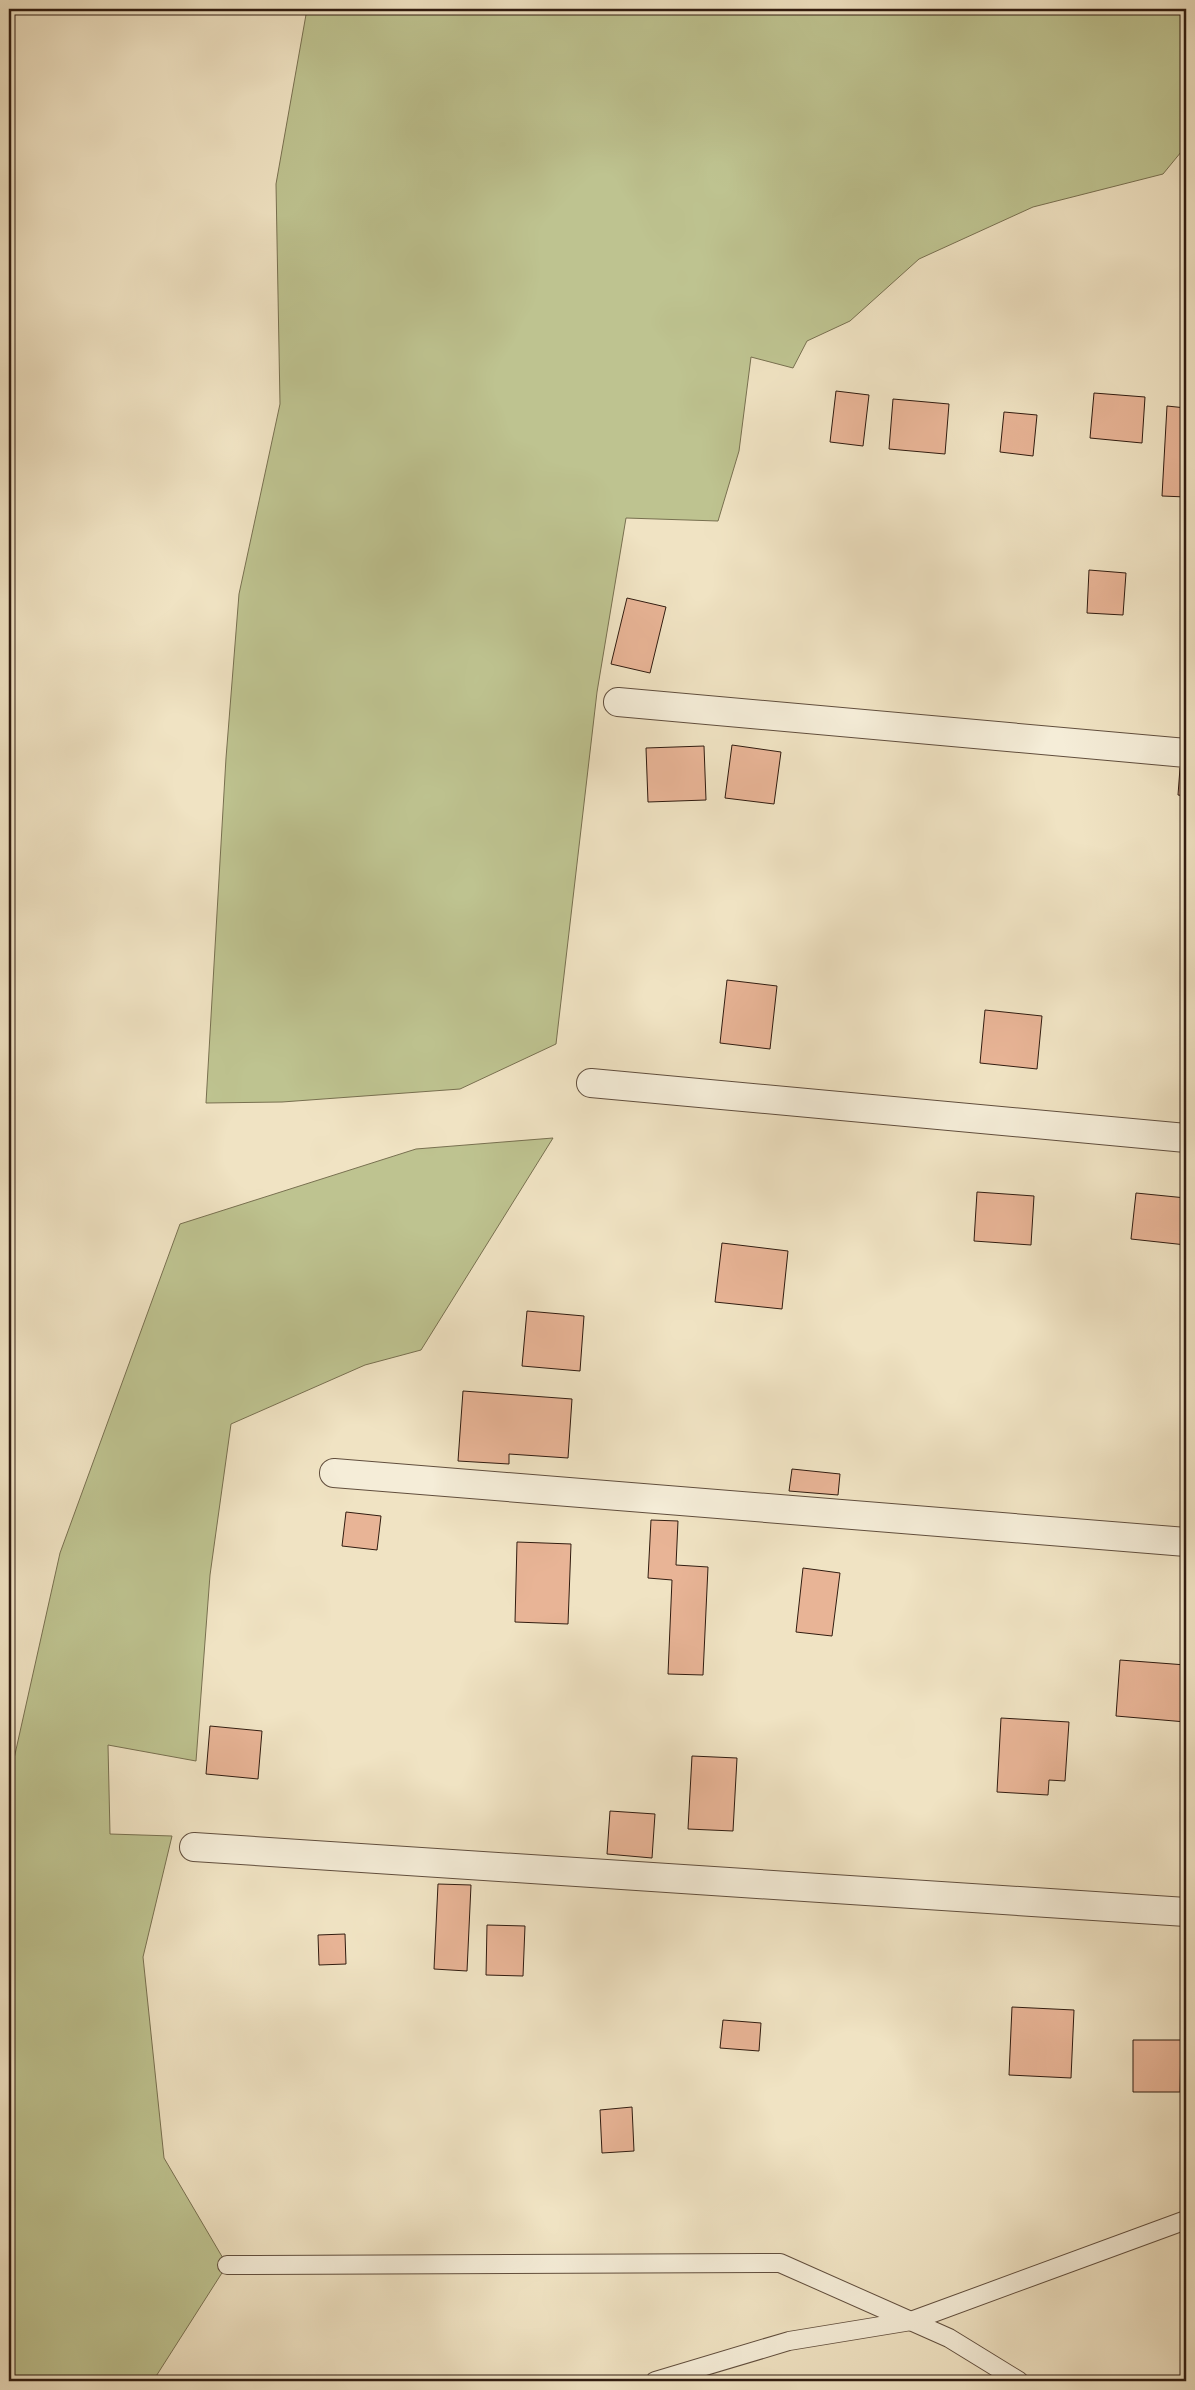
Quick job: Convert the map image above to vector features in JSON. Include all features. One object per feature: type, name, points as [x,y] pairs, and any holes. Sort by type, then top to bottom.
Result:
[{"type":"street","points":[[618,702],[1186,753]]},
{"type":"street","points":[[591,1083],[1186,1138]]},
{"type":"street","points":[[334,1474],[1186,1542]]},
{"type":"street","points":[[194,1847],[1186,1912]]},
{"type":"lane","points":[[655,2381],[789,2340],[911,2321],[1186,2220]]},
{"type":"lane","points":[[227,2266],[780,2263],[949,2338],[1019,2381]]},
{"type":"green space","points":[[307,9],[1186,9],[1186,146],[1163,174],[1033,207],[919,259],[850,321],[807,341],[793,368],[751,357],[739,451],[718,521],[626,518],[597,692],[556,1044],[460,1089],[282,1102],[206,1103],[226,758],[239,594],[280,404],[276,184]]},
{"type":"green space","points":[[553,1138],[421,1350],[365,1365],[231,1424],[210,1575],[196,1761],[108,1745],[110,1834],[172,1836],[143,1957],[164,2158],[227,2265],[153,2381],[9,2381],[9,1781],[60,1553],[180,1224],[416,1149]]},
{"type":"building","points":[[836,391],[869,395],[863,446],[830,442]]},
{"type":"building","points":[[1094,393],[1145,397],[1142,443],[1090,438]]},
{"type":"building","points":[[893,399],[949,404],[945,454],[889,449]]},
{"type":"building","points":[[1167,406],[1186,408],[1186,497],[1162,496]]},
{"type":"building","points":[[1004,412],[1037,415],[1033,456],[1000,452]]},
{"type":"building","points":[[1089,570],[1126,573],[1123,615],[1087,613]]},
{"type":"building","points":[[627,598],[666,607],[650,673],[611,664]]},
{"type":"building","points":[[1186,683],[1186,725],[1182,724]]},
{"type":"building","points":[[732,745],[781,752],[774,804],[725,798]]},
{"type":"building","points":[[704,746],[706,800],[648,802],[646,748]]},
{"type":"building","points":[[1180,768],[1186,768],[1186,796],[1178,795]]},
{"type":"building","points":[[727,980],[777,986],[770,1049],[720,1043]]},
{"type":"building","points":[[985,1010],[1042,1016],[1037,1069],[980,1063]]},
{"type":"building","points":[[977,1192],[1034,1196],[1031,1245],[974,1241]]},
{"type":"building","points":[[1136,1193],[1186,1198],[1186,1245],[1131,1239]]},
{"type":"building","points":[[722,1243],[788,1251],[782,1309],[715,1302]]},
{"type":"building","points":[[527,1311],[584,1316],[580,1371],[522,1366]]},
{"type":"building","points":[[463,1391],[572,1399],[568,1458],[509,1454],[509,1464],[458,1461]]},
{"type":"building","points":[[792,1469],[840,1474],[838,1495],[789,1491]]},
{"type":"building","points":[[346,1512],[381,1516],[377,1550],[342,1546]]},
{"type":"building","points":[[651,1520],[678,1521],[676,1565],[708,1567],[703,1675],[668,1674],[672,1580],[648,1578]]},
{"type":"building","points":[[517,1542],[571,1544],[568,1624],[515,1622]]},
{"type":"building","points":[[803,1568],[840,1573],[832,1636],[796,1632]]},
{"type":"building","points":[[1120,1660],[1186,1665],[1186,1722],[1116,1716]]},
{"type":"building","points":[[1001,1718],[1069,1722],[1065,1781],[1049,1780],[1048,1795],[997,1792]]},
{"type":"building","points":[[210,1726],[262,1731],[258,1779],[206,1774]]},
{"type":"building","points":[[692,1756],[737,1758],[733,1831],[688,1829]]},
{"type":"building","points":[[610,1811],[655,1814],[652,1858],[607,1854]]},
{"type":"building","points":[[438,1884],[471,1885],[467,1971],[434,1969]]},
{"type":"building","points":[[487,1925],[525,1926],[523,1976],[486,1975]]},
{"type":"building","points":[[345,1934],[346,1964],[319,1965],[318,1935]]},
{"type":"building","points":[[1012,2007],[1074,2010],[1071,2078],[1009,2075]]},
{"type":"building","points":[[723,2020],[761,2023],[759,2051],[720,2048]]},
{"type":"building","points":[[1133,2040],[1181,2040],[1180,2092],[1133,2092]]},
{"type":"building","points":[[632,2107],[634,2151],[602,2153],[600,2110]]}]
